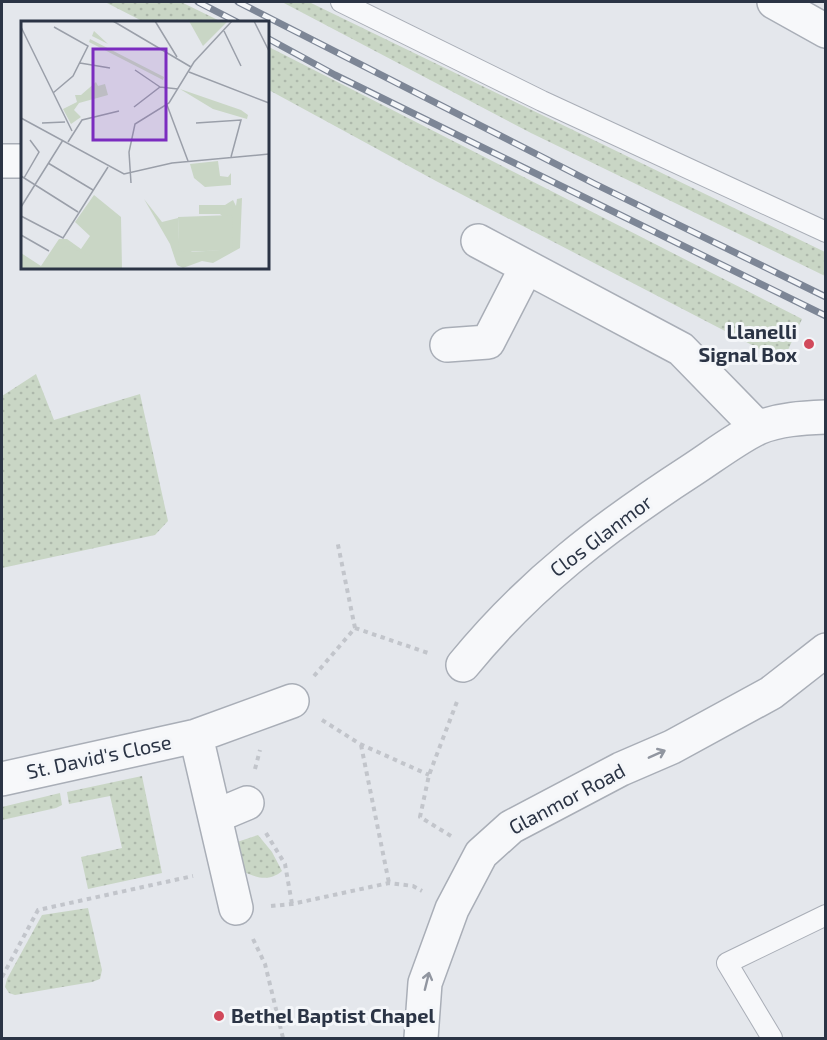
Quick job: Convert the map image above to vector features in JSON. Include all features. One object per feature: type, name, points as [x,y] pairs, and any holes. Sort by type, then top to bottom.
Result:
[{"type":"street","points":[[774,2],[825,32]]},
{"type":"street","points":[[2,161],[21,160]]},
{"type":"street","points":[[478,241],[681,349],[758,428]]},
{"type":"street","points":[[447,345],[488,342],[526,268]]},
{"type":"street","name":"Clos Glanmor","points":[[463,665],[490,633],[552,572],[635,507],[758,428],[784,420],[825,417]]},
{"type":"street","name":"Glanmor Road","points":[[421,1038],[425,983],[452,909],[481,854],[511,827],[621,769],[672,747],[771,693],[825,650]]},
{"type":"street","name":"St. David's Close","points":[[2,779],[196,736],[292,701]]},
{"type":"street","name":"St. David's Close","points":[[196,736],[236,908]]},
{"type":"street","points":[[216,816],[247,803]]},
{"type":"lane","points":[[341,2],[542,101],[825,232]]},
{"type":"lane","points":[[772,1038],[727,963],[825,915]]},
{"type":"path","points":[[337,540],[355,628]]},
{"type":"path","points":[[355,628],[463,665],[457,705],[429,775],[420,817],[481,854]]},
{"type":"path","points":[[292,904],[285,864],[247,803],[259,752],[292,701],[355,628]]},
{"type":"path","points":[[292,701],[360,744],[429,775]]},
{"type":"path","points":[[360,744],[389,883]]},
{"type":"path","points":[[2,977],[38,909],[228,869]]},
{"type":"path","points":[[283,1038],[265,964],[236,908],[292,904],[389,883],[413,886],[431,896]]},
{"type":"green space","points":[[105,2],[181,2],[220,21],[142,21]]},
{"type":"green space","points":[[282,2],[309,2],[825,252],[825,276],[531,133]]},
{"type":"green space","points":[[268,47],[802,319],[783,361],[436,181],[268,90]]},
{"type":"green space","points":[[36,374],[54,420],[140,394],[168,521],[155,535],[2,568],[2,396]]},
{"type":"green space","points":[[142,776],[162,873],[88,889],[81,857],[122,848],[110,796],[69,804],[67,792]]},
{"type":"green space","points":[[60,793],[62,805],[56,808],[2,820],[2,807]]},
{"type":"green space","points":[[258,835],[272,852],[282,871],[277,875],[267,878],[256,877],[240,870],[237,842]]},
{"type":"green space","points":[[88,908],[102,970],[100,979],[15,995],[9,993],[5,987],[7,979],[42,915]]},
{"type":"railway","points":[[198,2],[235,21]]},
{"type":"railway","points":[[238,2],[595,184],[826,297]]},
{"type":"railway","points":[[268,39],[335,75],[826,316]]},
{"type":"place","name":"Llanelli Signal Box","points":[[809,344]]},
{"type":"place","name":"Bethel Baptist Chapel","points":[[219,1016]]}]
